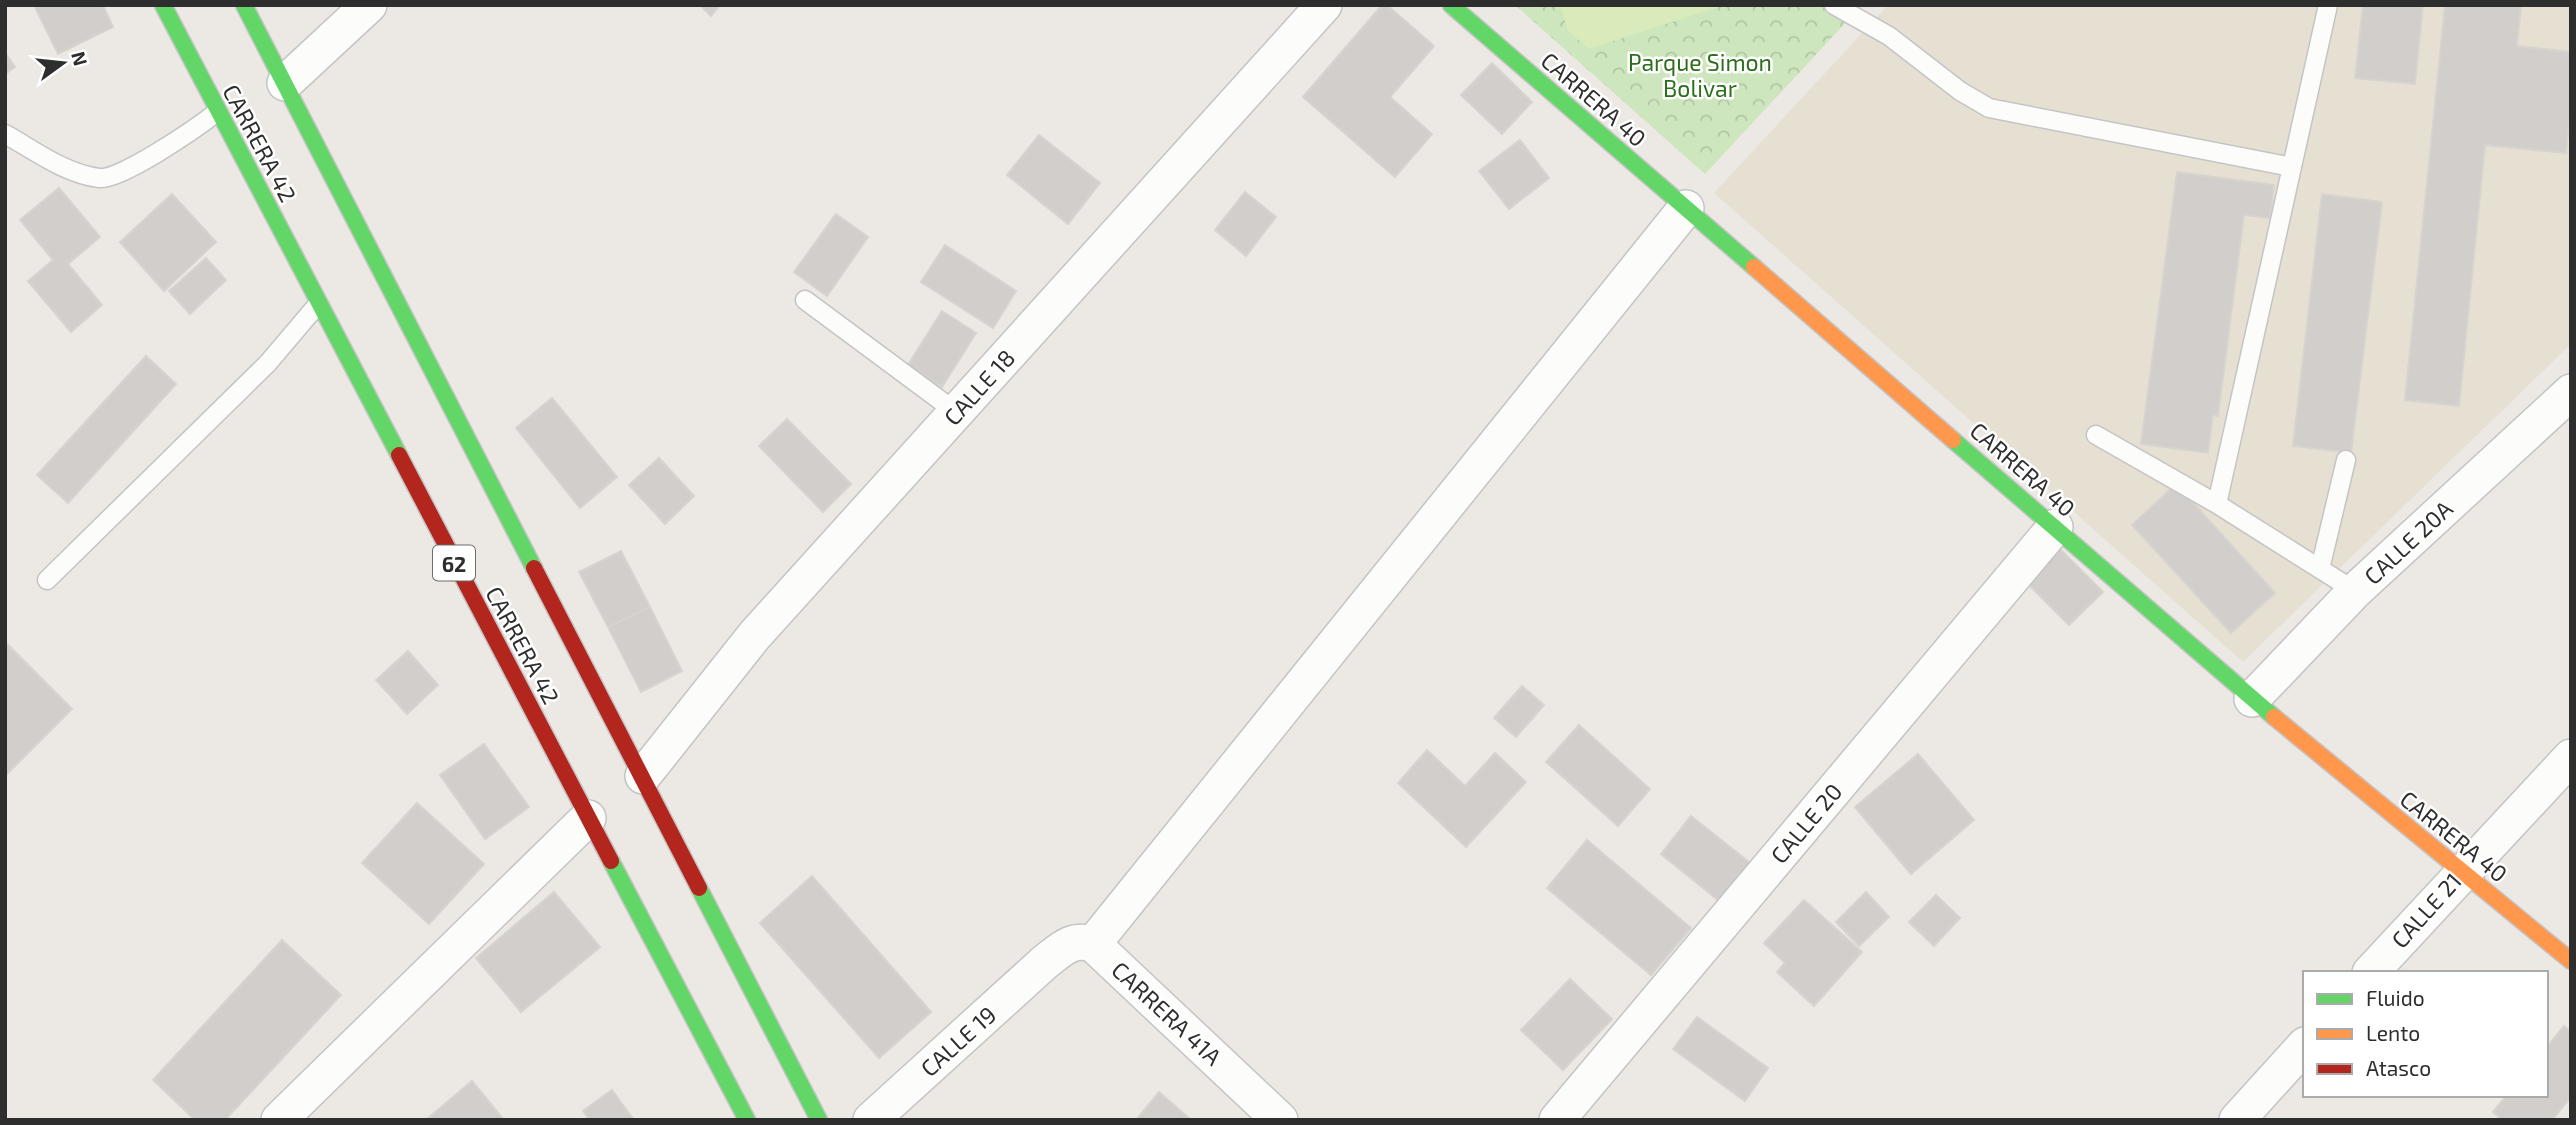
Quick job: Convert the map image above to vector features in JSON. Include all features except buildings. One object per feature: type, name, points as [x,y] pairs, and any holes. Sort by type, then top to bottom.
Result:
[{"type":"main road","name":"CARRERA 42","points":[[163,5],[747,1120]]},
{"type":"main road","name":"CARRERA 42","points":[[244,5],[819,1120]]},
{"type":"main road","name":"CARRERA 40","points":[[1451,5],[2252,699],[2571,961]]},
{"type":"street","points":[[285,83],[369,5]]},
{"type":"street","name":"CALLE 18","points":[[643,776],[754,636],[1324,5]]},
{"type":"street","points":[[1093,944],[1686,208]]},
{"type":"street","name":"CALLE 20A","points":[[2252,699],[2355,591],[2571,392]]},
{"type":"street","name":"CALLE 20","points":[[1557,1120],[2054,527]]},
{"type":"street","name":"CALLE 21","points":[[2372,971],[2461,871],[2571,757]]},
{"type":"street","points":[[279,1120],[589,818]]},
{"type":"street","name":"CARRERA 41A","points":[[1045,961],[1072,942],[1093,944],[1280,1120]]},
{"type":"street","name":"CALLE 19","points":[[871,1120],[1045,961]]},
{"type":"street","points":[[2237,1120],[2303,1047]]},
{"type":"lane","points":[[1834,5],[1889,36],[1960,91],[1990,108],[2292,167]]},
{"type":"lane","points":[[2217,504],[2328,5]]},
{"type":"lane","points":[[5,134],[77,173],[103,179],[170,147],[217,112]]},
{"type":"lane","points":[[805,300],[956,412]]},
{"type":"lane","points":[[47,580],[268,363],[318,304]]},
{"type":"lane","points":[[2095,436],[2217,504],[2355,591]]},
{"type":"lane","points":[[2319,569],[2346,460]]},
{"type":"shaded area","points":[[1888,5],[2571,5],[2571,344],[2243,662],[1714,193]]},
{"type":"green space","name":"Parque Simon Bolivar","points":[[1515,5],[1862,5],[1705,174]]},
{"type":"green space","points":[[1560,5],[1724,5],[1589,49],[1568,31]]},
{"type":"traffic: fast","points":[[163,5],[399,455]]},
{"type":"traffic: fast","points":[[244,5],[534,568]]},
{"type":"traffic: fast","points":[[1451,5],[1754,267]]},
{"type":"traffic: fast","points":[[1953,440],[2274,717]]},
{"type":"traffic: fast","points":[[611,861],[747,1120]]},
{"type":"traffic: fast","points":[[699,888],[819,1120]]},
{"type":"traffic: slow","points":[[1754,267],[1953,440]]},
{"type":"traffic: slow","points":[[2274,717],[2571,961]]},
{"type":"traffic: jam","points":[[399,455],[611,861]]},
{"type":"traffic: jam","points":[[534,568],[699,888]]}]
